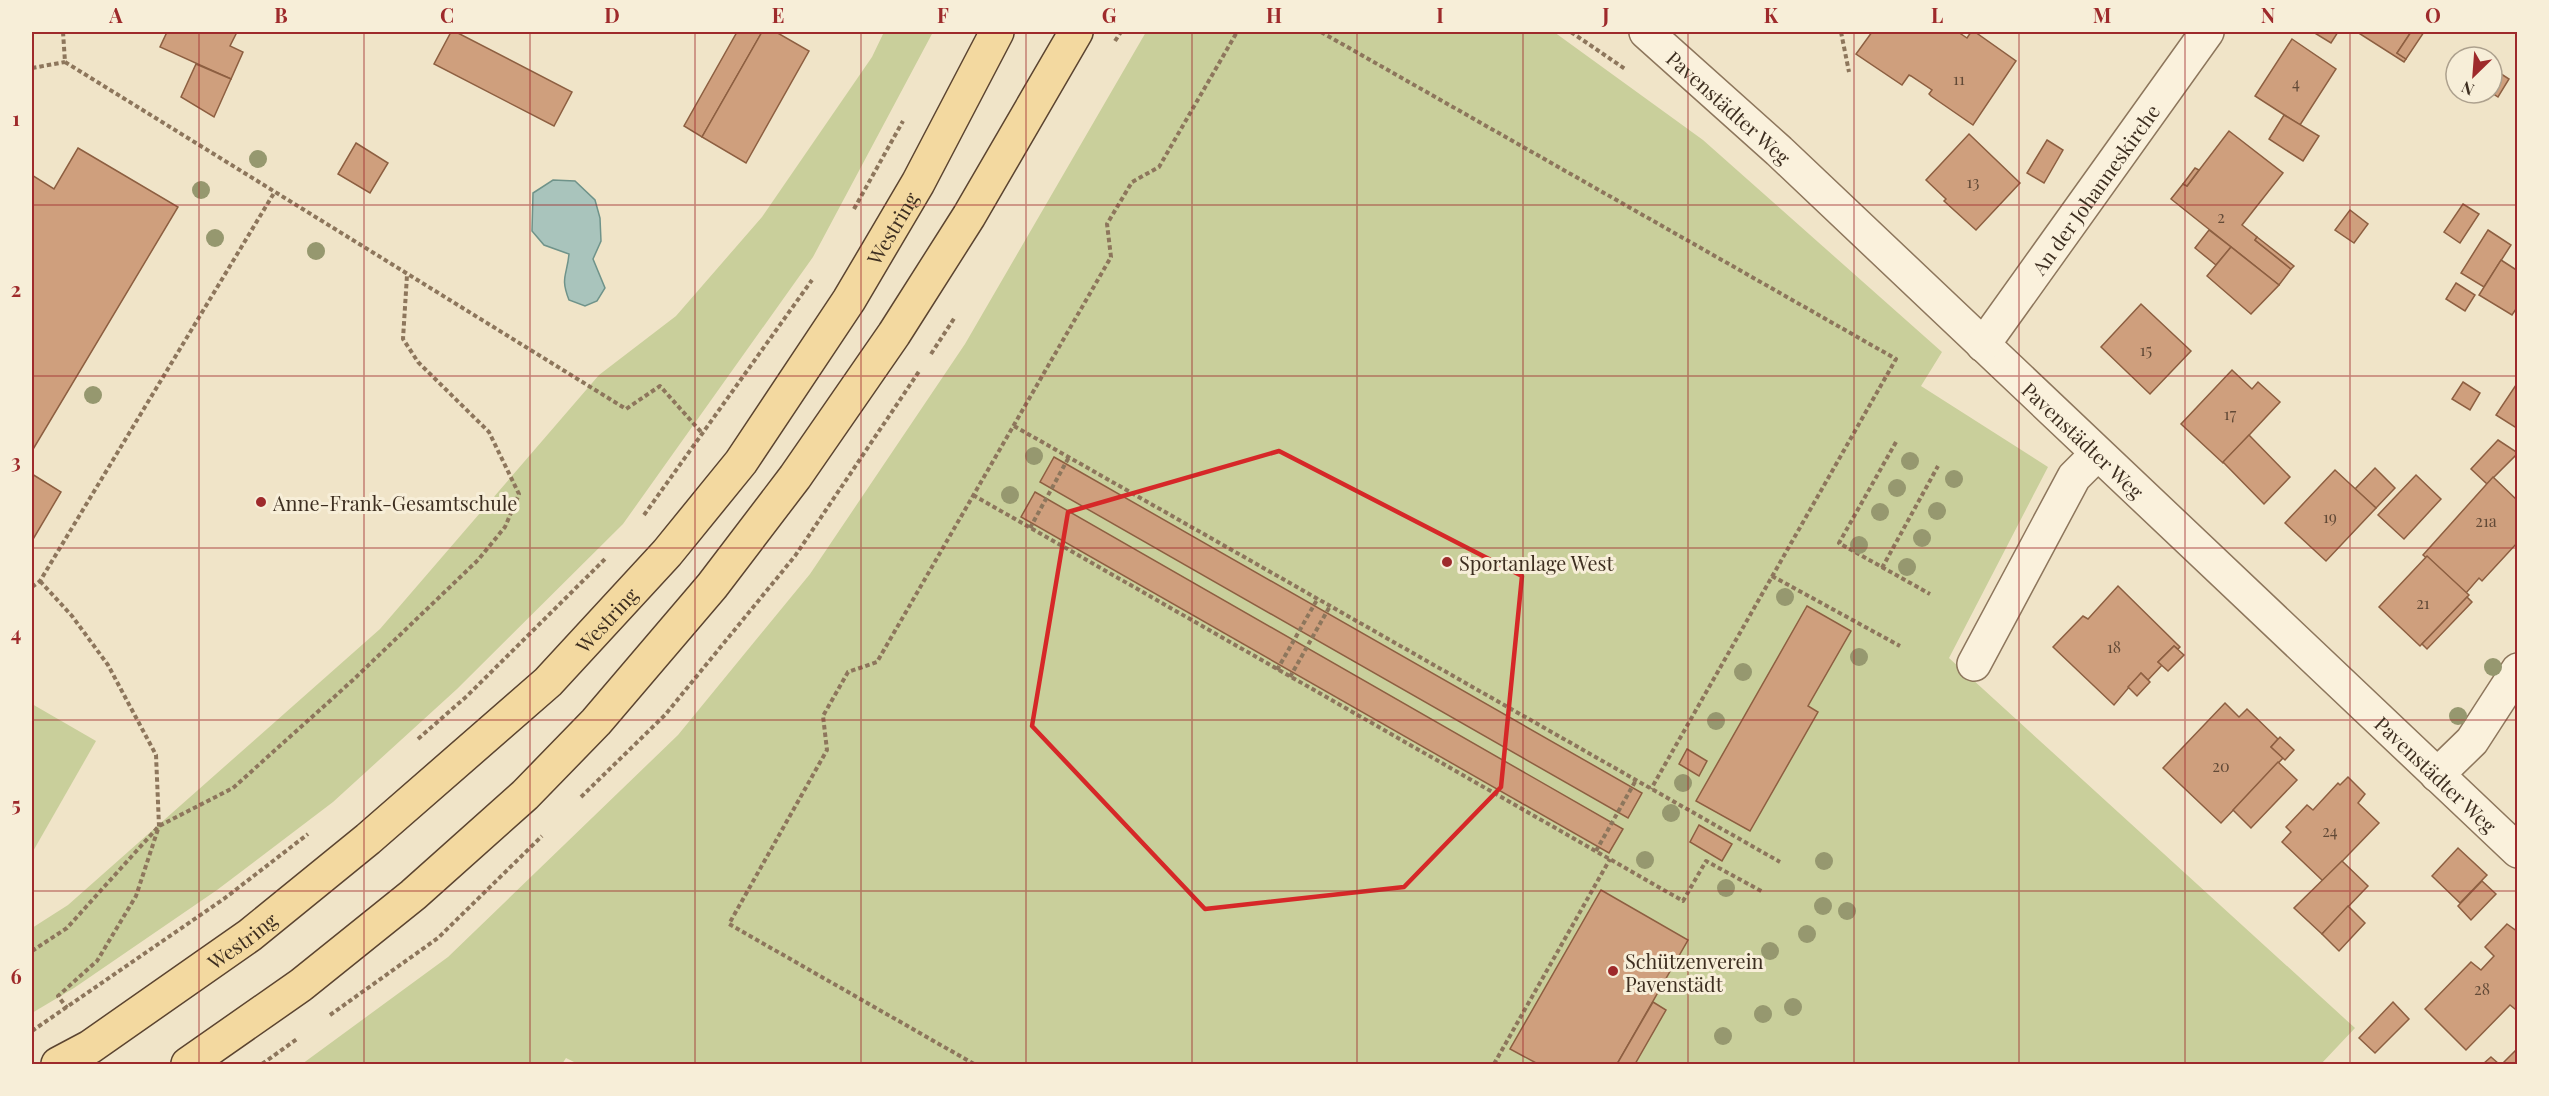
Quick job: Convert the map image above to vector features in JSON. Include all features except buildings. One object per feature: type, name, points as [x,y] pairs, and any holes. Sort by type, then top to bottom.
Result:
[{"type":"main road","name":"Westring","points":[[58,1065],[90,1047],[249,934],[368,839],[548,682],[667,553],[741,462],[849,300],[918,183],[997,32]]},
{"type":"main road","points":[[188,1065],[302,985],[413,895],[525,795],[603,713],[712,586],[795,477],[894,334],[963,225],[1076,32]]},
{"type":"street","name":"Pavenstädter Weg","points":[[1646,32],[1779,151],[2517,852]]},
{"type":"street","name":"An der Johanneskirche","points":[[1983,345],[2207,32]]},
{"type":"street","points":[[1974,664],[2074,477],[2097,454]]},
{"type":"street","points":[[2437,775],[2472,741],[2517,670]]},
{"type":"path","points":[[63,32],[65,62]]},
{"type":"path","points":[[974,1065],[729,924],[827,750],[823,716],[848,672],[877,662],[1111,257],[1107,224],[1132,182],[1159,167],[1238,32]]},
{"type":"path","points":[[1321,32],[1896,359],[1651,789]]},
{"type":"path","points":[[1841,32],[1849,72]]},
{"type":"path","points":[[32,68],[65,62],[626,409],[660,386],[702,433]]},
{"type":"path","points":[[851,215],[908,113]]},
{"type":"path","points":[[32,587],[40,581],[274,193]]},
{"type":"path","points":[[32,951],[67,928],[159,826],[233,788],[354,680],[478,560],[505,527],[519,494],[489,432],[418,362],[403,339],[407,275]]},
{"type":"path","points":[[641,520],[816,275]]},
{"type":"path","points":[[1014,425],[1780,862]]},
{"type":"path","points":[[1896,441],[1839,543],[1929,594]]},
{"type":"path","points":[[1030,528],[1069,457]]},
{"type":"path","points":[[1882,568],[1938,466]]},
{"type":"path","points":[[973,495],[1683,902],[1706,861],[1763,892]]},
{"type":"path","points":[[415,742],[468,696],[609,555]]},
{"type":"path","points":[[1772,576],[1900,646]]},
{"type":"path","points":[[40,581],[72,616],[108,665],[156,755],[159,826],[136,896],[97,961],[58,996],[67,1008]]},
{"type":"path","points":[[1277,670],[1318,598]]},
{"type":"path","points":[[1290,677],[1330,606]]},
{"type":"path","points":[[1596,851],[1636,780]]},
{"type":"path","points":[[32,1031],[225,898],[308,833]]},
{"type":"path","points":[[1494,1065],[1610,859]]},
{"type":"highlighted area","points":[[1279,451],[1522,576],[1501,787],[1404,887],[1205,909],[1032,726],[1068,512]]},
{"type":"green space","points":[[884,32],[933,32],[813,257],[623,524],[457,689],[333,802],[217,890],[74,988],[32,1013],[32,928],[68,905],[380,629],[599,375],[676,316],[762,217],[872,57]]},
{"type":"green space","name":"Sportanlage West","points":[[1146,32],[1554,32],[1703,140],[1942,352],[1921,386],[2048,467],[1949,658],[2355,1028],[2321,1064],[578,1064],[566,1058],[562,1064],[302,1064],[448,957],[678,735],[810,574],[965,344]]},
{"type":"green space","points":[[32,704],[96,741],[32,853]]},
{"type":"water","points":[[553,180],[575,181],[595,200],[600,218],[601,241],[593,259],[605,288],[597,301],[585,306],[569,300],[566,292],[565,281],[569,254],[544,245],[532,231],[533,193]]},
{"type":"place","name":"Anne-Frank-Gesamtschule","points":[[261,502]]},
{"type":"place","name":"Sportanlage West","points":[[1447,562]]},
{"type":"place","name":"Schützenverein Pavenstädt","points":[[1613,971]]}]
